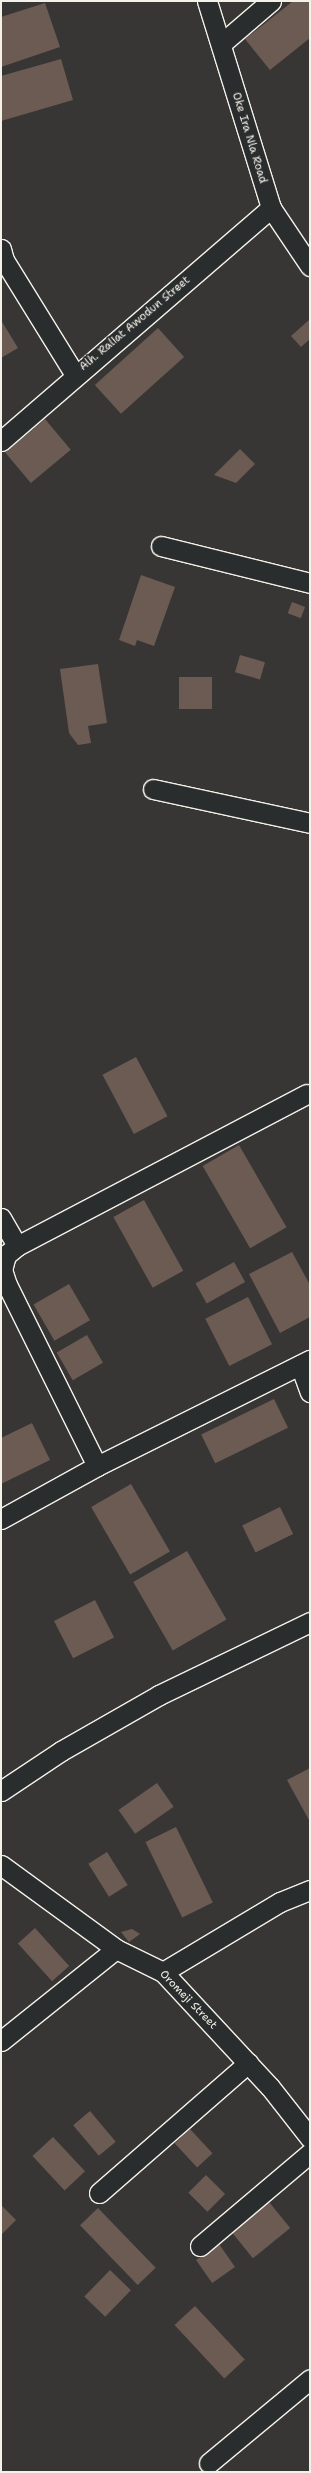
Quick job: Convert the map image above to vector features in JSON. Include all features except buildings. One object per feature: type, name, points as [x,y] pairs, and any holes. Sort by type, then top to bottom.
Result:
[{"type":"street","name":"Oke Ira Nla Road","points":[[207,1],[271,208],[310,266]]},
{"type":"street","points":[[221,44],[271,1]]},
{"type":"street","name":"Alh. Raliat Awodun Street","points":[[1,441],[271,208]]},
{"type":"street","points":[[1,249],[4,260],[75,376]]},
{"type":"street","points":[[161,546],[310,583]]},
{"type":"street","points":[[153,790],[310,823]]},
{"type":"street","points":[[97,1466],[7,1284],[2,1270],[6,1255],[16,1246],[306,1094]]},
{"type":"street","points":[[1,1218],[16,1246]]},
{"type":"street","points":[[1,1519],[97,1466],[305,1363],[310,1392]]},
{"type":"street","points":[[1,1791],[61,1751],[159,1695],[310,1622]]},
{"type":"street","name":"Oromeji Street","points":[[1,1865],[116,1949],[163,1972],[284,2102],[310,2138]]},
{"type":"street","points":[[163,1972],[280,1902],[310,1890]]},
{"type":"street","points":[[1,2041],[116,1949]]},
{"type":"street","points":[[99,2192],[248,2063]]},
{"type":"street","points":[[200,2246],[310,2153]]},
{"type":"street","points":[[209,2463],[310,2379]]}]
